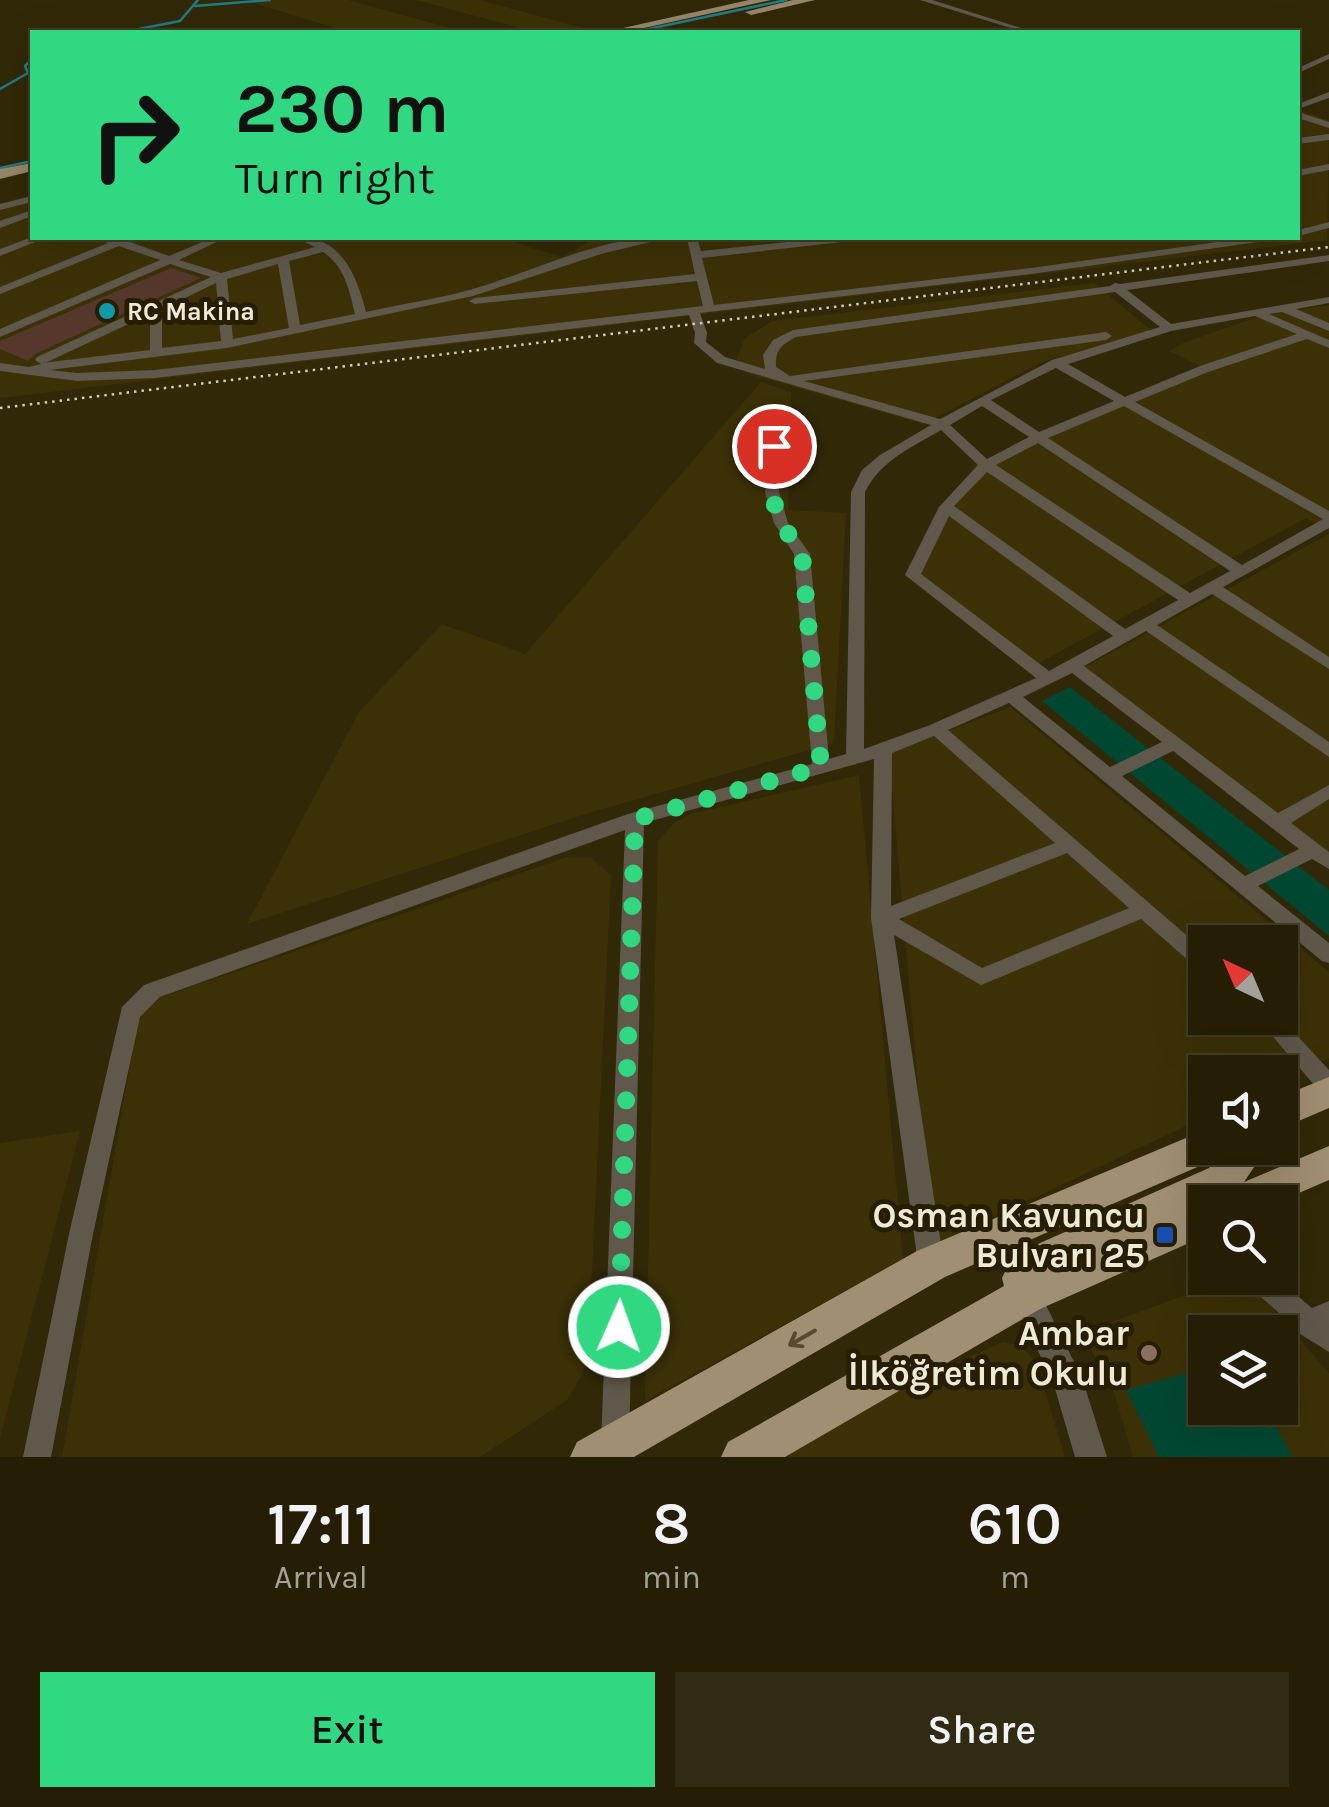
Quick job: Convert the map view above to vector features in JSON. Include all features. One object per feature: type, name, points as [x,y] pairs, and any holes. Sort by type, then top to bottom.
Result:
[{"type":"highway","points":[[1298,1104],[1329,1089]]},
{"type":"highway","points":[[604,1450],[931,1264],[1188,1153]]},
{"type":"highway","points":[[1277,1185],[1329,1162]]},
{"type":"highway","points":[[1026,1294],[1022,1278],[1027,1268],[1222,1180],[1235,1165]]},
{"type":"highway","points":[[743,1457],[1026,1294],[1188,1227]]},
{"type":"main road","points":[[621,30],[765,0]]},
{"type":"main road","points":[[666,30],[809,0]]},
{"type":"main road","points":[[0,162],[30,155]]},
{"type":"main road","points":[[0,174],[30,167]]},
{"type":"street","points":[[924,0],[1023,30]]},
{"type":"street","points":[[1300,70],[1329,56]]},
{"type":"street","points":[[1300,110],[1327,97]]},
{"type":"street","points":[[1300,112],[1329,125]]},
{"type":"street","points":[[1300,141],[1327,136]]},
{"type":"street","points":[[1300,173],[1329,167]]},
{"type":"street","points":[[4,206],[30,200]]},
{"type":"street","points":[[4,206],[30,212]]},
{"type":"street","points":[[0,225],[30,214]]},
{"type":"street","points":[[1300,232],[1329,225]]},
{"type":"street","points":[[0,254],[35,240]]},
{"type":"street","points":[[0,291],[124,240],[221,277]]},
{"type":"street","points":[[0,333],[215,240]]},
{"type":"street","points":[[306,240],[328,248],[348,264],[360,316]]},
{"type":"street","points":[[474,297],[598,251],[652,240]]},
{"type":"street","points":[[694,246],[728,240]]},
{"type":"street","points":[[694,246],[811,240]]},
{"type":"street","points":[[1168,240],[1180,250]]},
{"type":"street","points":[[0,370],[59,376],[135,376],[1251,240]]},
{"type":"street","points":[[694,246],[709,309]]},
{"type":"street","points":[[17,371],[221,277],[328,248]]},
{"type":"street","points":[[1132,256],[1164,280]]},
{"type":"street","points":[[1329,258],[793,334],[777,343],[769,355],[770,368],[784,379],[1169,328],[1329,300]]},
{"type":"street","points":[[283,260],[295,330]]},
{"type":"street","points":[[221,277],[227,344]]},
{"type":"street","points":[[17,371],[227,344],[474,297],[701,277]]},
{"type":"street","points":[[1115,286],[1169,328]]},
{"type":"street","points":[[474,297],[483,336]]},
{"type":"street","points":[[156,307],[156,352]]},
{"type":"street","points":[[1281,308],[1329,327]]},
{"type":"street","points":[[693,311],[700,343],[708,353],[942,424],[986,465],[1189,600]]},
{"type":"street","points":[[1254,312],[1329,344]]},
{"type":"street","points":[[855,757],[858,492],[867,473],[878,462],[982,400],[1056,363],[1169,328]]},
{"type":"street","points":[[1048,678],[913,575],[946,507],[986,465],[1038,437],[1204,369],[1307,335]]},
{"type":"street","points":[[37,1457],[89,1197],[130,1013],[136,1005],[170,982],[635,819],[882,750],[936,729],[1048,678],[1329,519],[1056,363]]},
{"type":"street","points":[[982,400],[1241,571]]},
{"type":"street","points":[[776,410],[772,492],[781,523],[802,554],[821,767]]},
{"type":"street","points":[[946,507],[1124,636]]},
{"type":"street","points":[[1212,587],[1324,655]]},
{"type":"street","points":[[1146,624],[1329,751]]},
{"type":"street","points":[[1074,664],[1322,856]]},
{"type":"street","points":[[1012,696],[1329,955]]},
{"type":"street","points":[[936,729],[1188,948]]},
{"type":"street","points":[[1109,775],[1176,743]]},
{"type":"street","points":[[882,750],[882,918],[931,1264]]},
{"type":"street","points":[[1278,821],[1329,791]]},
{"type":"street","points":[[604,1450],[635,819]]},
{"type":"street","points":[[882,918],[1069,845]]},
{"type":"street","points":[[1243,885],[1322,856]]},
{"type":"street","points":[[882,918],[981,977],[1144,910]]},
{"type":"street","points":[[1283,1035],[1329,1089]]},
{"type":"street","points":[[1026,1294],[1067,1378],[1091,1457]]},
{"type":"street","points":[[1283,1295],[1318,1318],[1329,1340]]},
{"type":"shaded area","points":[[348,0],[458,30],[342,30],[254,3]]},
{"type":"shaded area","points":[[416,0],[479,0],[591,30],[528,30]]},
{"type":"shaded area","points":[[1300,111],[1329,120],[1327,240],[0,398],[0,203],[30,196],[30,240],[507,240],[562,257],[592,240],[1300,240]]},
{"type":"shaded area","points":[[1094,283],[1152,331],[1042,362],[924,424],[745,373],[737,358],[745,338],[773,321]]},
{"type":"shaded area","points":[[1329,305],[1329,531],[1306,518],[1026,670],[908,567],[975,465],[1208,370],[1169,351],[1183,343],[1266,314]]},
{"type":"shaded area","points":[[761,382],[791,392],[788,510],[846,513],[834,743],[592,812],[247,924],[359,712],[442,624],[525,654]]},
{"type":"shaded area","points":[[1329,534],[1329,857],[1085,667]]},
{"type":"shaded area","points":[[1010,707],[1272,925],[1188,925],[1188,1035],[1298,1035],[1298,946],[1329,972],[1329,1058],[1298,1073],[1298,1055],[1188,1055],[1188,1125],[932,1246],[889,754]]},
{"type":"shaded area","points":[[859,775],[903,1259],[645,1401],[658,841],[674,823],[691,814]]},
{"type":"shaded area","points":[[567,857],[591,858],[611,875],[588,1353],[581,1377],[567,1400],[480,1457],[62,1457],[137,1025],[143,1013],[162,997]]},
{"type":"shaded area","points":[[80,1131],[0,1438],[0,1143]]},
{"type":"shaded area","name":"Ambar İlköğretim Okulu","points":[[1188,1294],[1261,1295],[1278,1315],[1188,1315],[1188,1425],[1298,1425],[1298,1338],[1329,1373],[1329,1457],[1133,1457],[1113,1389],[1082,1333]]},
{"type":"shaded area","points":[[1003,1342],[1021,1346],[1036,1362],[1065,1457],[780,1457],[911,1383]]},
{"type":"green space","points":[[1070,687],[1329,890],[1329,936],[1042,701]]},
{"type":"green space","points":[[1188,1373],[1188,1425],[1275,1425],[1293,1457],[1159,1457],[1126,1390]]},
{"type":"building","name":"RC Makina","points":[[171,268],[201,278],[35,354],[28,361],[0,349],[0,341]]},
{"type":"waterway","points":[[133,30],[180,21],[198,0]]},
{"type":"waterway","points":[[195,6],[270,0]]},
{"type":"waterway","points":[[644,30],[786,0]]},
{"type":"waterway","points":[[0,89],[28,73],[25,66],[30,61]]},
{"type":"waterway","points":[[0,168],[30,161]]},
{"type":"railway","points":[[0,408],[1329,247]]},
{"type":"place","name":"RC Makina","points":[[107,311]]},
{"type":"place","name":"Osman Kavuncu Bulvarı 25","points":[[1165,1235]]},
{"type":"place","name":"Ambar İlköğretim Okulu","points":[[1149,1353]]},
{"type":"route","points":[[619,1327],[635,819],[821,767],[802,554],[781,523],[774,502],[774,446]]}]
